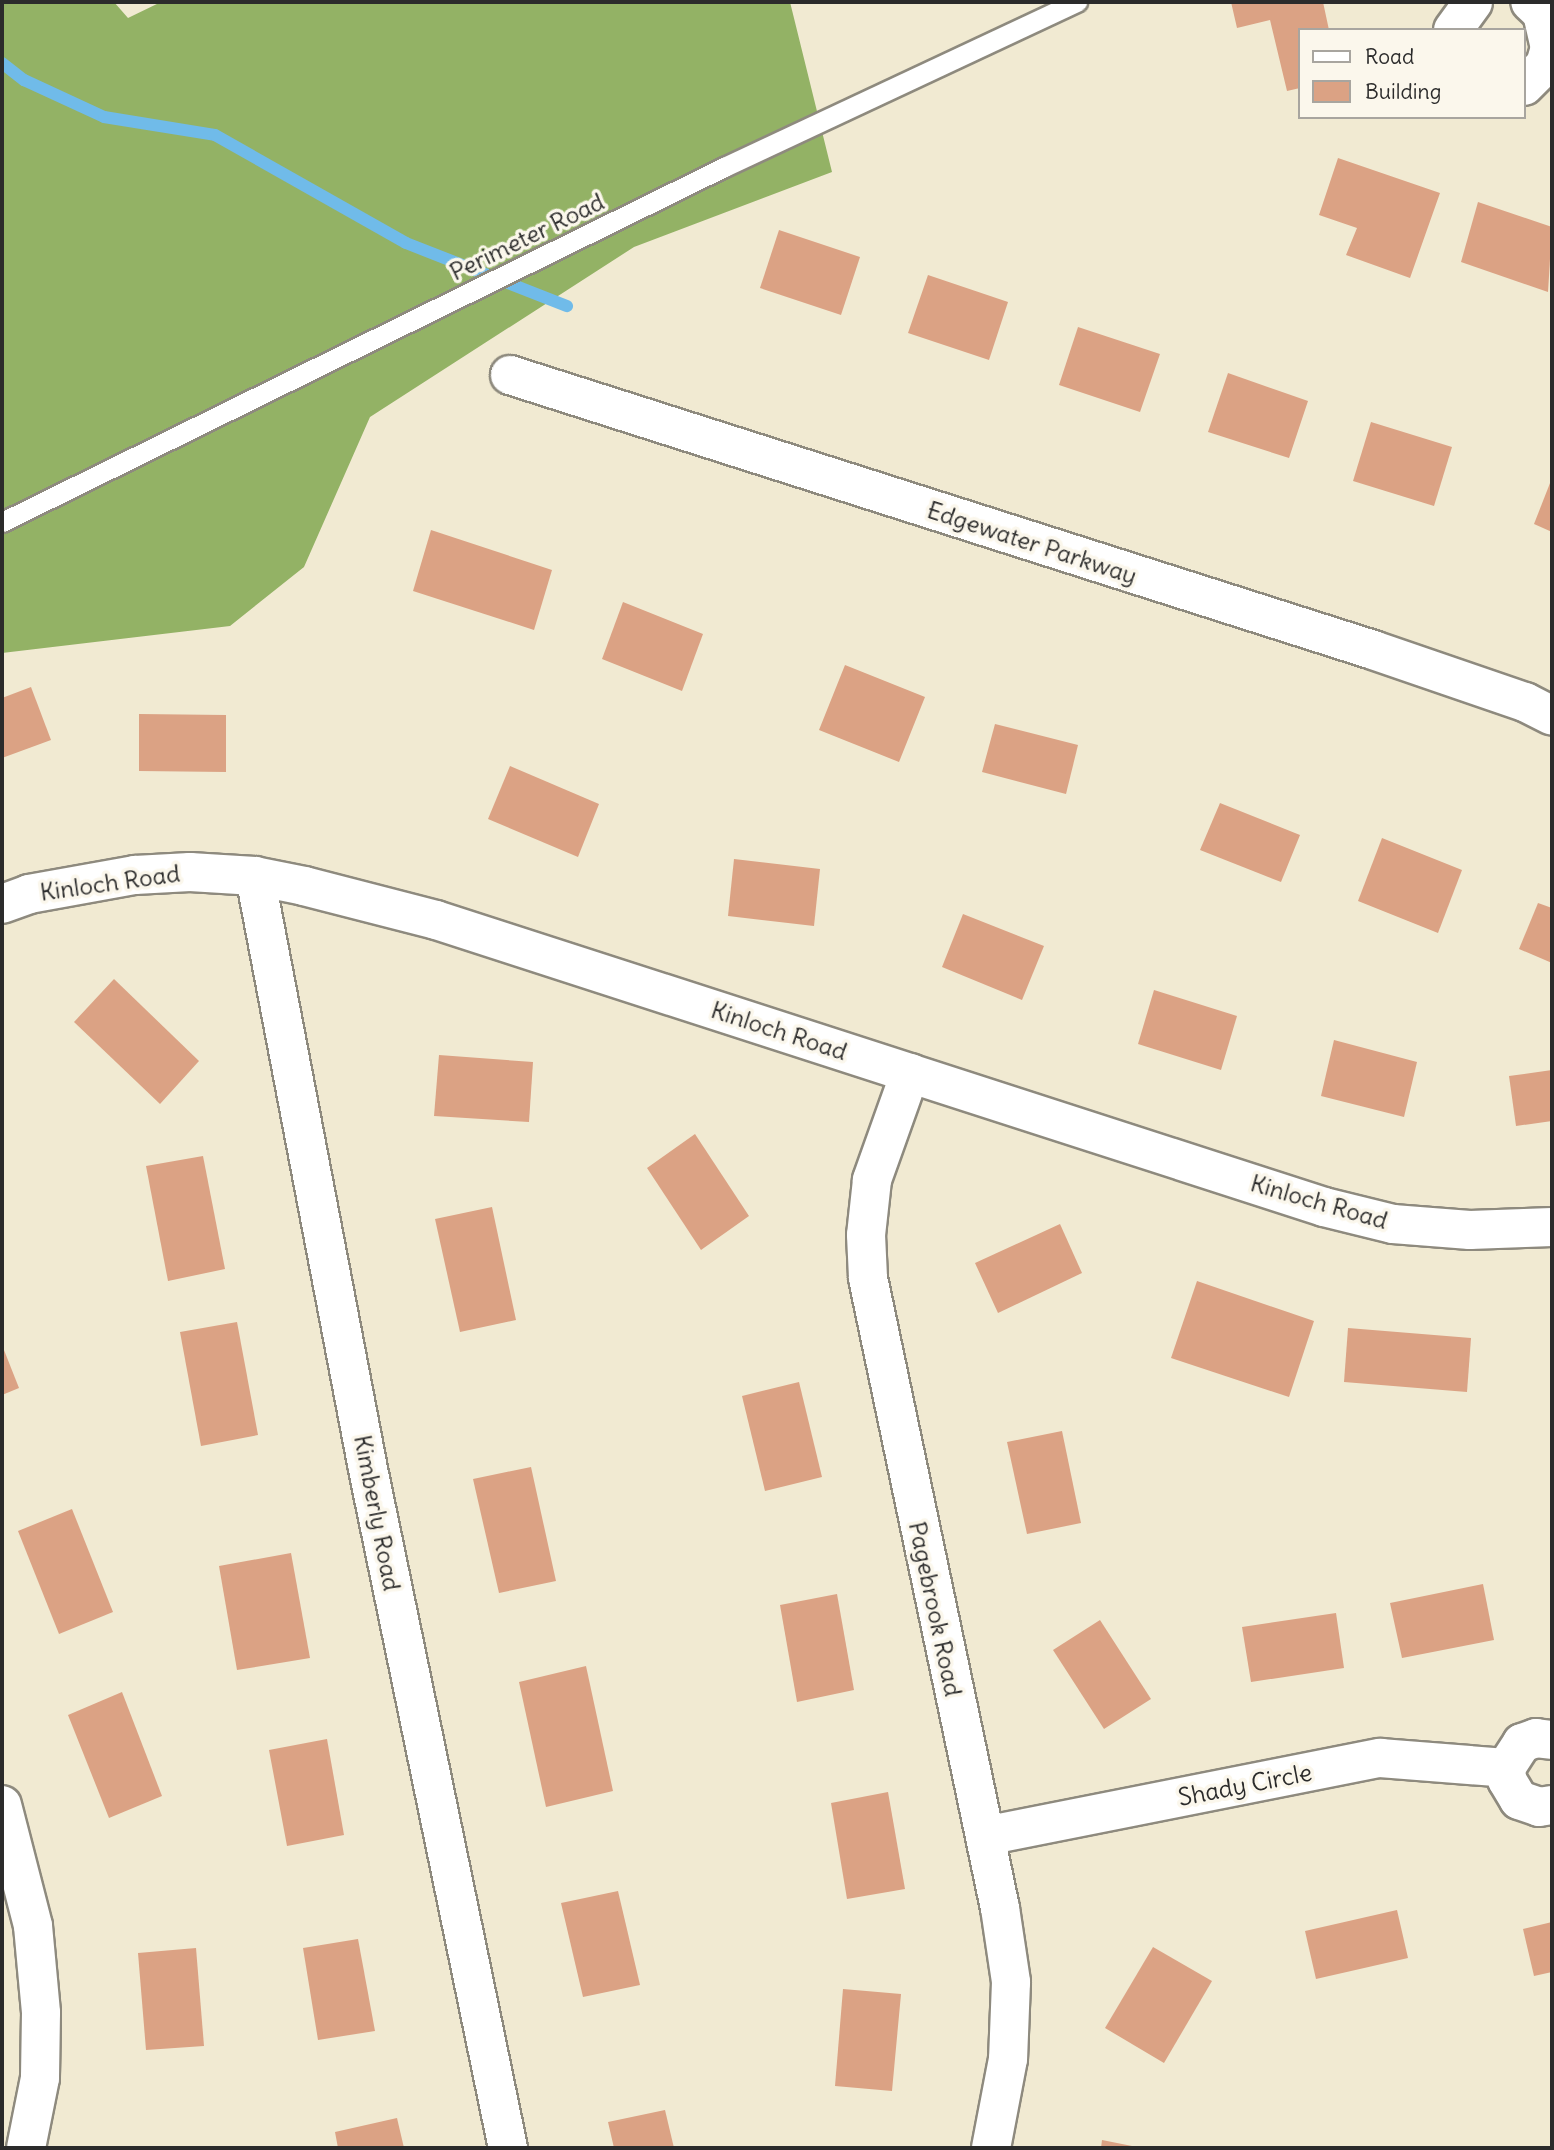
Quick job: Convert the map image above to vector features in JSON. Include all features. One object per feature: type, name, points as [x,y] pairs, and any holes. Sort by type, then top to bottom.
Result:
[{"type":"street","points":[[1454,28],[1473,2]]},
{"type":"street","points":[[1530,2],[1542,13],[1549,30],[1540,75]]},
{"type":"street","name":"Edgewater Parkway","points":[[510,375],[1373,650],[1525,702],[1552,716]]},
{"type":"street","name":"Kinloch Road","points":[[2,904],[55,888],[135,875],[254,876],[436,920],[1324,1207],[1393,1224],[1470,1230],[1552,1227]]},
{"type":"street","name":"Kimberly Road","points":[[254,876],[368,1469],[508,2148]]},
{"type":"street","name":"Pagebrook Road","points":[[910,1073],[872,1181],[866,1235],[868,1278],[985,1836],[1011,1982],[1009,2059],[991,2148]]},
{"type":"street","points":[[1552,1740],[1536,1738],[1522,1743],[1506,1768],[1511,1790],[1519,1800],[1539,1807],[1552,1805]]},
{"type":"street","name":"Shady Circle","points":[[985,1836],[1380,1758],[1506,1768]]},
{"type":"street","points":[[2,1805],[33,1926],[41,2012],[40,2078],[26,2148]]},
{"type":"lane","name":"Perimeter Road","points":[[2,522],[724,167],[1077,2]]},
{"type":"green space","points":[[2,2],[114,2],[128,18],[161,2],[790,2],[832,172],[634,247],[370,417],[304,567],[230,626],[2,653]]},
{"type":"building","points":[[1231,2],[1323,2],[1329,28],[1298,28],[1298,88],[1287,91],[1270,20],[1237,28]]},
{"type":"building","points":[[1338,158],[1440,193],[1410,278],[1346,255],[1357,228],[1319,215]]},
{"type":"building","points":[[1478,202],[1552,227],[1548,292],[1461,262]]},
{"type":"building","points":[[779,230],[860,257],[841,315],[760,288]]},
{"type":"building","points":[[928,275],[1008,302],[989,360],[908,333]]},
{"type":"building","points":[[1078,327],[1160,354],[1140,412],[1059,385]]},
{"type":"building","points":[[1228,373],[1308,401],[1289,458],[1208,432]]},
{"type":"building","points":[[1371,422],[1452,447],[1434,506],[1353,481]]},
{"type":"building","points":[[1552,478],[1552,532],[1534,524]]},
{"type":"building","points":[[431,530],[552,570],[534,630],[413,591]]},
{"type":"building","points":[[623,602],[703,634],[682,691],[602,659]]},
{"type":"building","points":[[845,665],[925,697],[899,762],[819,730]]},
{"type":"building","points":[[31,687],[51,740],[2,758],[2,698]]},
{"type":"building","points":[[139,714],[226,715],[226,772],[139,771]]},
{"type":"building","points":[[995,724],[1078,745],[1066,794],[982,772]]},
{"type":"building","points":[[510,766],[599,804],[578,857],[488,819]]},
{"type":"building","points":[[1220,803],[1300,835],[1281,882],[1200,850]]},
{"type":"building","points":[[1382,838],[1462,870],[1438,933],[1358,901]]},
{"type":"building","points":[[734,859],[820,869],[814,926],[728,916]]},
{"type":"building","points":[[1538,903],[1552,908],[1552,963],[1519,949]]},
{"type":"building","points":[[963,914],[1044,946],[1022,1000],[942,967]]},
{"type":"building","points":[[114,979],[199,1061],[160,1104],[74,1022]]},
{"type":"building","points":[[1154,990],[1237,1016],[1221,1070],[1138,1044]]},
{"type":"building","points":[[1334,1040],[1417,1062],[1404,1117],[1321,1096]]},
{"type":"building","points":[[439,1055],[533,1062],[529,1122],[434,1116]]},
{"type":"building","points":[[1552,1070],[1552,1121],[1516,1126],[1509,1076]]},
{"type":"building","points":[[695,1134],[749,1216],[701,1250],[647,1168]]},
{"type":"building","points":[[203,1156],[225,1269],[168,1281],[146,1166]]},
{"type":"building","points":[[492,1207],[516,1320],[460,1332],[435,1219]]},
{"type":"building","points":[[1060,1224],[1082,1273],[998,1313],[975,1263]]},
{"type":"building","points":[[1197,1281],[1314,1321],[1289,1397],[1171,1358]]},
{"type":"building","points":[[237,1322],[258,1435],[201,1446],[180,1332]]},
{"type":"building","points":[[1348,1328],[1471,1338],[1467,1392],[1344,1382]]},
{"type":"building","points":[[2,1345],[19,1388],[2,1395]]},
{"type":"building","points":[[799,1382],[822,1477],[765,1491],[742,1396]]},
{"type":"building","points":[[1062,1431],[1081,1523],[1027,1534],[1007,1442]]},
{"type":"building","points":[[531,1467],[556,1581],[499,1593],[473,1479]]},
{"type":"building","points":[[72,1509],[113,1612],[59,1634],[18,1531]]},
{"type":"building","points":[[291,1553],[310,1658],[237,1670],[219,1566]]},
{"type":"building","points":[[1483,1584],[1494,1640],[1402,1658],[1390,1603]]},
{"type":"building","points":[[837,1594],[854,1690],[797,1702],[780,1605]]},
{"type":"building","points":[[1336,1613],[1344,1668],[1251,1682],[1242,1627]]},
{"type":"building","points":[[1100,1620],[1151,1699],[1104,1729],[1053,1650]]},
{"type":"building","points":[[586,1666],[613,1791],[546,1807],[519,1682]]},
{"type":"building","points":[[122,1692],[162,1796],[109,1818],[68,1715]]},
{"type":"building","points":[[327,1739],[344,1835],[287,1846],[269,1750]]},
{"type":"building","points":[[888,1792],[905,1889],[847,1899],[831,1803]]},
{"type":"building","points":[[618,1891],[640,1985],[583,1997],[561,1903]]},
{"type":"building","points":[[1397,1910],[1408,1958],[1316,1979],[1305,1931]]},
{"type":"building","points":[[1552,1922],[1552,1972],[1534,1976],[1523,1929]]},
{"type":"building","points":[[358,1939],[375,2031],[318,2040],[303,1948]]},
{"type":"building","points":[[1153,1947],[1212,1981],[1164,2063],[1105,2028]]},
{"type":"building","points":[[196,1948],[204,2046],[146,2050],[138,1953]]},
{"type":"building","points":[[843,1989],[901,1994],[892,2091],[835,2086]]},
{"type":"building","points":[[665,2110],[674,2148],[614,2148],[608,2122]]},
{"type":"building","points":[[397,2118],[404,2148],[338,2148],[335,2132]]},
{"type":"building","points":[[1102,2140],[1137,2147],[1137,2148],[1101,2148]]},
{"type":"waterway","points":[[2,63],[24,80],[104,117],[215,135],[406,243],[567,306]]}]
